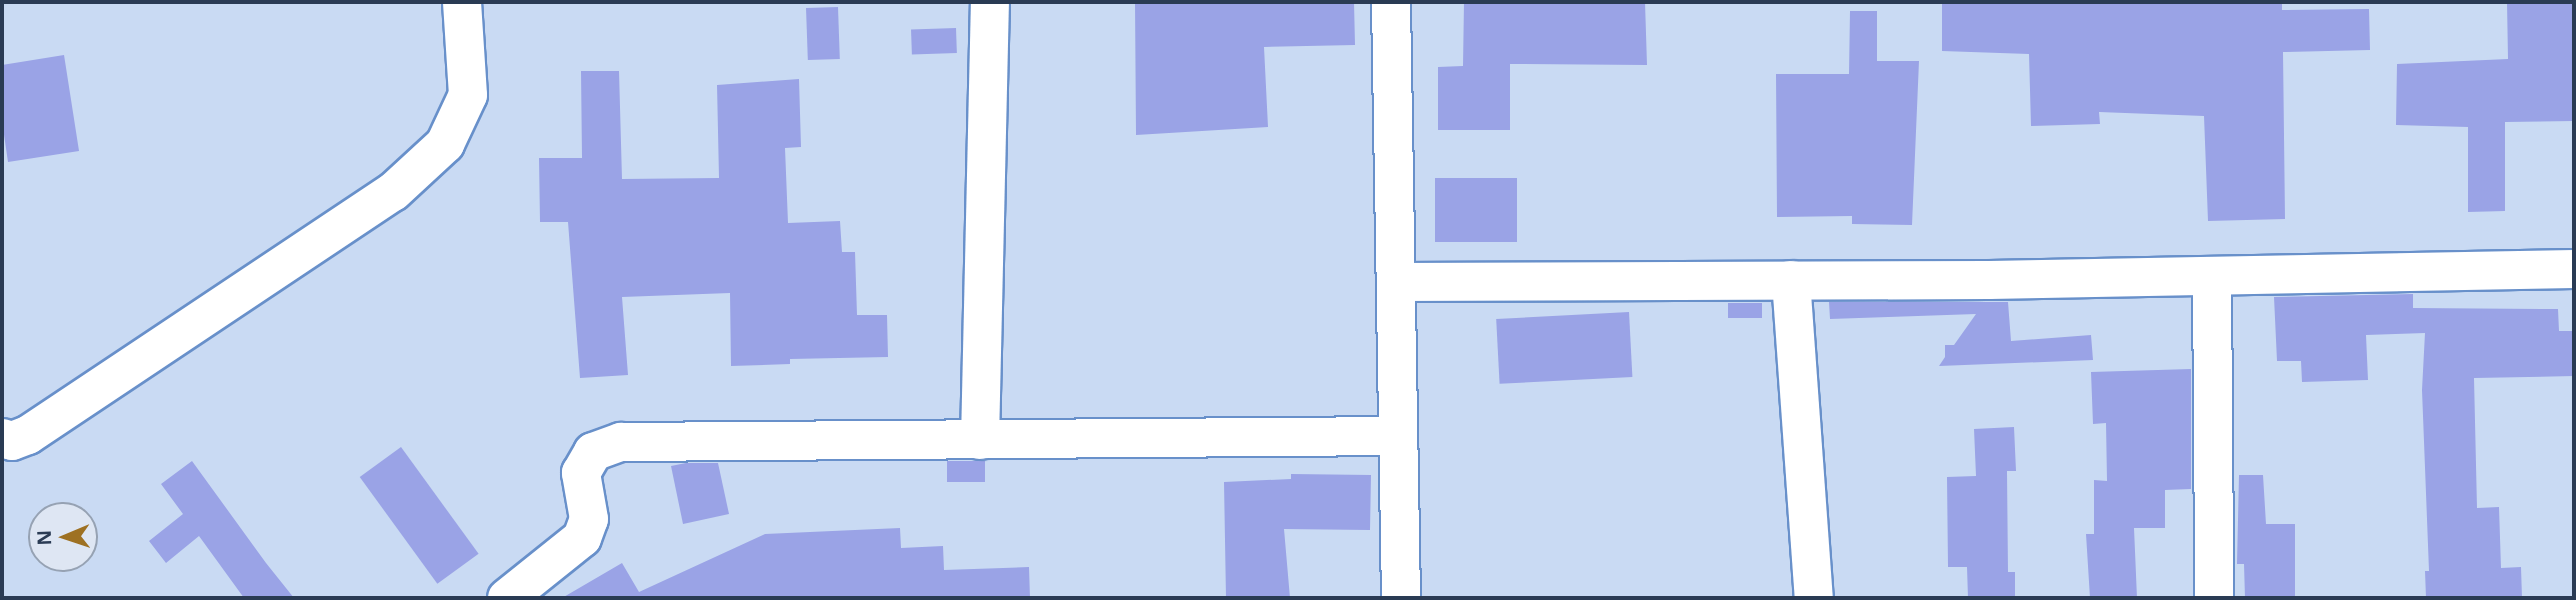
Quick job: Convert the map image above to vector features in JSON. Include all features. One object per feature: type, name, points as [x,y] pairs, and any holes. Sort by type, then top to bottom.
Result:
[{"type":"street","points":[[2,438],[12,441],[39,428],[393,192],[445,144],[468,95],[462,2]]},
{"type":"street","points":[[980,440],[990,2]]},
{"type":"street","points":[[1391,2],[1402,598]]},
{"type":"street","points":[[1397,282],[2212,276],[2574,269]]},
{"type":"street","points":[[2212,276],[2214,598]]},
{"type":"street","points":[[1791,280],[1814,598]]},
{"type":"street","points":[[507,598],[582,538],[589,519],[581,473],[593,452],[621,442],[1398,436]]},
{"type":"building","points":[[1135,2],[1354,2],[1355,45],[1264,47],[1268,127],[1136,135]]},
{"type":"building","points":[[1464,2],[1645,2],[1647,65],[1510,64],[1510,130],[1438,130],[1438,67],[1463,66]]},
{"type":"building","points":[[1942,2],[2282,2],[2282,10],[2369,9],[2370,50],[2283,52],[2285,219],[2208,221],[2204,116],[2099,112],[2100,124],[2031,126],[2029,54],[1942,51]]},
{"type":"building","points":[[2507,2],[2574,2],[2574,116],[2573,121],[2505,122],[2505,211],[2468,212],[2468,127],[2396,125],[2397,64],[2508,59]]},
{"type":"building","points":[[838,7],[840,59],[808,60],[806,8]]},
{"type":"building","points":[[1850,11],[1877,11],[1877,61],[1919,61],[1912,225],[1852,224],[1852,216],[1777,217],[1776,74],[1849,74]]},
{"type":"building","points":[[956,28],[957,53],[912,55],[911,30]]},
{"type":"building","points":[[64,55],[79,151],[8,162],[2,121],[2,65]]},
{"type":"building","points":[[581,71],[619,71],[622,179],[719,178],[717,85],[799,79],[801,147],[785,148],[788,223],[840,221],[842,252],[855,252],[857,315],[887,315],[888,357],[790,359],[790,364],[731,366],[730,293],[622,297],[628,375],[580,378],[568,222],[540,222],[539,158],[582,158]]},
{"type":"building","points":[[1435,178],[1517,178],[1517,242],[1435,242]]},
{"type":"building","points":[[2413,294],[2413,308],[2558,309],[2559,331],[2574,331],[2574,376],[2474,378],[2477,508],[2499,507],[2501,568],[2521,567],[2522,598],[2426,598],[2425,571],[2429,571],[2422,390],[2425,333],[2366,335],[2368,380],[2302,382],[2301,361],[2277,361],[2274,297]]},
{"type":"building","points":[[1829,302],[2008,302],[2011,341],[2091,335],[2093,360],[1939,366],[1945,357],[1945,345],[1954,345],[1976,314],[1830,319]]},
{"type":"building","points":[[1728,303],[1762,303],[1762,318],[1728,318]]},
{"type":"building","points":[[1629,312],[1632,377],[1500,384],[1496,319]]},
{"type":"building","points":[[2191,369],[2191,489],[2165,490],[2165,528],[2134,528],[2137,598],[2090,598],[2086,534],[2094,534],[2094,480],[2107,481],[2106,423],[2093,424],[2091,372]]},
{"type":"building","points":[[2014,427],[2016,471],[2007,471],[2008,572],[2015,572],[2015,598],[1968,598],[1967,567],[1948,567],[1947,477],[1976,476],[1974,429]]},
{"type":"building","points":[[401,447],[479,554],[437,584],[360,477]]},
{"type":"building","points":[[192,461],[294,598],[244,598],[199,536],[166,563],[149,541],[183,514],[161,484]]},
{"type":"building","points":[[947,461],[985,461],[985,482],[947,482]]},
{"type":"building","points":[[718,463],[729,514],[683,524],[671,466]]},
{"type":"building","points":[[1291,474],[1371,475],[1370,530],[1284,529],[1290,598],[1226,598],[1224,482],[1291,479]]},
{"type":"building","points":[[2239,475],[2263,475],[2266,524],[2295,524],[2295,598],[2245,598],[2244,564],[2237,564]]},
{"type":"building","points":[[900,528],[901,548],[943,546],[944,570],[1029,567],[1030,598],[562,598],[622,563],[639,592],[765,534]]}]
